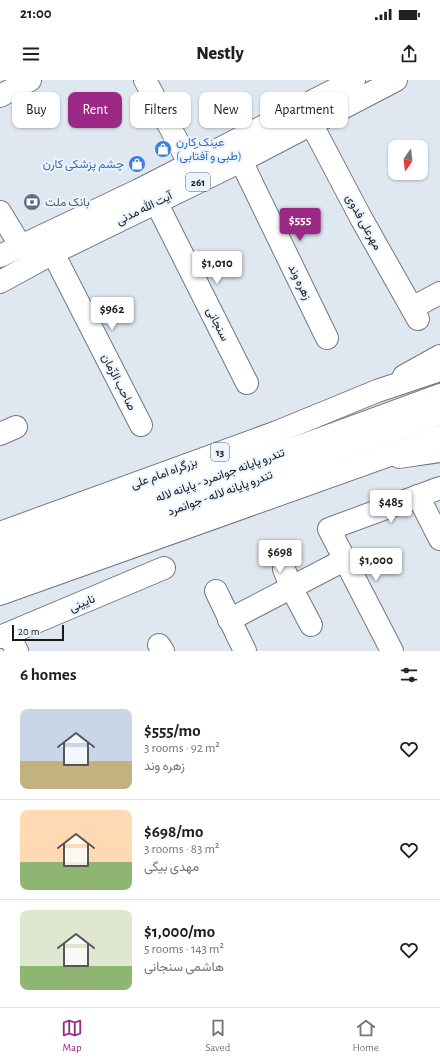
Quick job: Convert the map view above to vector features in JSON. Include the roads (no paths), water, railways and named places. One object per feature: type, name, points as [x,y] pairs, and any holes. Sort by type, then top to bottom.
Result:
[{"type":"main road","points":[[0,96],[30,80]]},
{"type":"main road","points":[[145,80],[190,165]]},
{"type":"main road","name":"آیت الله مدنی","points":[[0,256],[20,245],[190,165],[354,80]]},
{"type":"main road","name":"آیت الله مدنی","points":[[348,106],[396,80]]},
{"type":"main road","name":"آیت الله مدنی","points":[[0,282],[53,253],[306,128]]},
{"type":"main road","name":"مهرعلی فدوی","points":[[314,128],[361,218],[415,314],[440,293]]},
{"type":"main road","name":"زهره وند","points":[[242,161],[327,338]]},
{"type":"main road","name":"سنجانی","points":[[156,202],[247,382]]},
{"type":"main road","points":[[0,212],[20,245]]},
{"type":"main road","name":"صاحب الزّمان","points":[[53,253],[141,425]]},
{"type":"main road","points":[[377,391],[440,356]]},
{"type":"main road","name":"بزرگراه امام علی","points":[[0,533],[277,432],[377,391],[440,370]]},
{"type":"main road","name":"تندرو پایانه جوانمرد - پایانه لاله","points":[[0,553],[200,483],[440,395]]},
{"type":"main road","name":"تندرو پایانه لاله - جوانمرد","points":[[0,572],[440,414]]},
{"type":"main road","points":[[0,594],[440,437]]},
{"type":"main road","points":[[376,460],[440,451]]},
{"type":"main road","points":[[392,651],[346,559],[329,529],[440,488]]},
{"type":"main road","points":[[418,496],[440,539]]},
{"type":"main road","points":[[229,620],[288,578],[346,559]]},
{"type":"main road","name":"نایینی","points":[[8,641],[164,568]]},
{"type":"main road","points":[[288,578],[311,625]]},
{"type":"main road","points":[[216,591],[245,651]]},
{"type":"place","name":"عینک کارن (طبی و آفتابی)","points":[[163,149]]},
{"type":"place","name":"چشم پزشکی کارن","points":[[137,164]]},
{"type":"place","name":"بانک ملت","points":[[32,202]]}]
